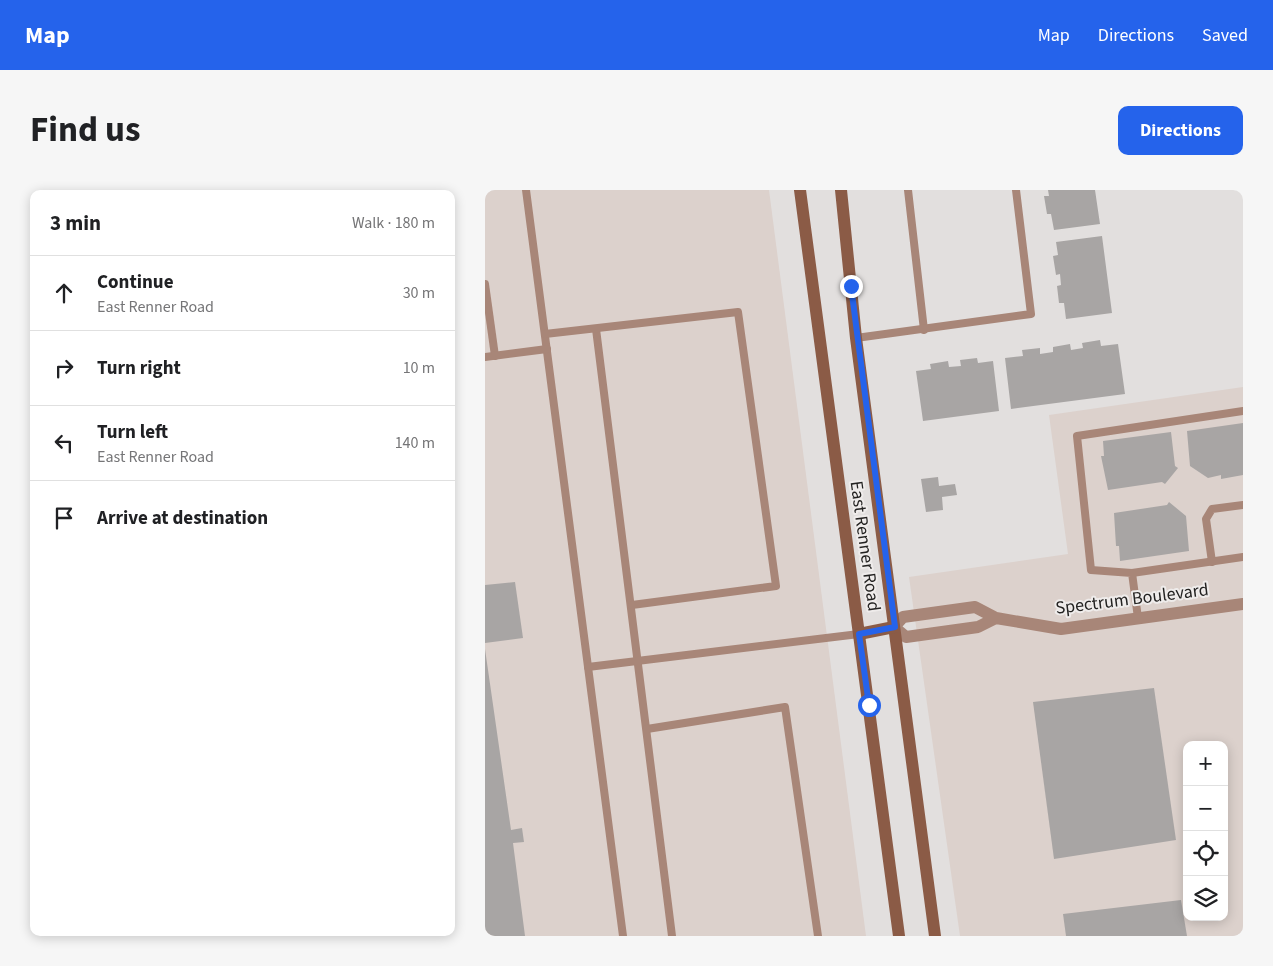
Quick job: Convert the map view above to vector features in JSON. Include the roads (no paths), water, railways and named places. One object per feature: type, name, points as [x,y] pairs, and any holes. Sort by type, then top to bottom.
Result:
[{"type":"main road","name":"East Renner Road","points":[[800,190],[899,936]]},
{"type":"main road","name":"East Renner Road","points":[[841,190],[856,338],[935,936]]},
{"type":"main road","points":[[859,634],[895,627]]},
{"type":"street","name":"Spectrum Boulevard","points":[[895,627],[903,617],[975,607],[996,618],[1061,629],[1243,604]]},
{"type":"street","points":[[895,627],[906,637],[978,627],[996,618]]},
{"type":"lane","points":[[526,190],[623,936]]},
{"type":"lane","points":[[908,190],[924,330]]},
{"type":"lane","points":[[856,338],[1031,314],[1016,190]]},
{"type":"lane","points":[[485,284],[495,356]]},
{"type":"lane","points":[[545,334],[738,312],[776,586],[632,605]]},
{"type":"lane","points":[[596,329],[639,660],[672,936]]},
{"type":"lane","points":[[485,357],[547,349]]},
{"type":"lane","points":[[1243,411],[1077,436],[1091,570],[1132,573],[1243,557]]},
{"type":"lane","points":[[1212,562],[1206,519],[1212,510],[1243,506]]},
{"type":"lane","points":[[1132,573],[1138,618]]},
{"type":"lane","points":[[588,667],[859,634]]},
{"type":"lane","points":[[647,729],[785,707],[818,936]]}]
